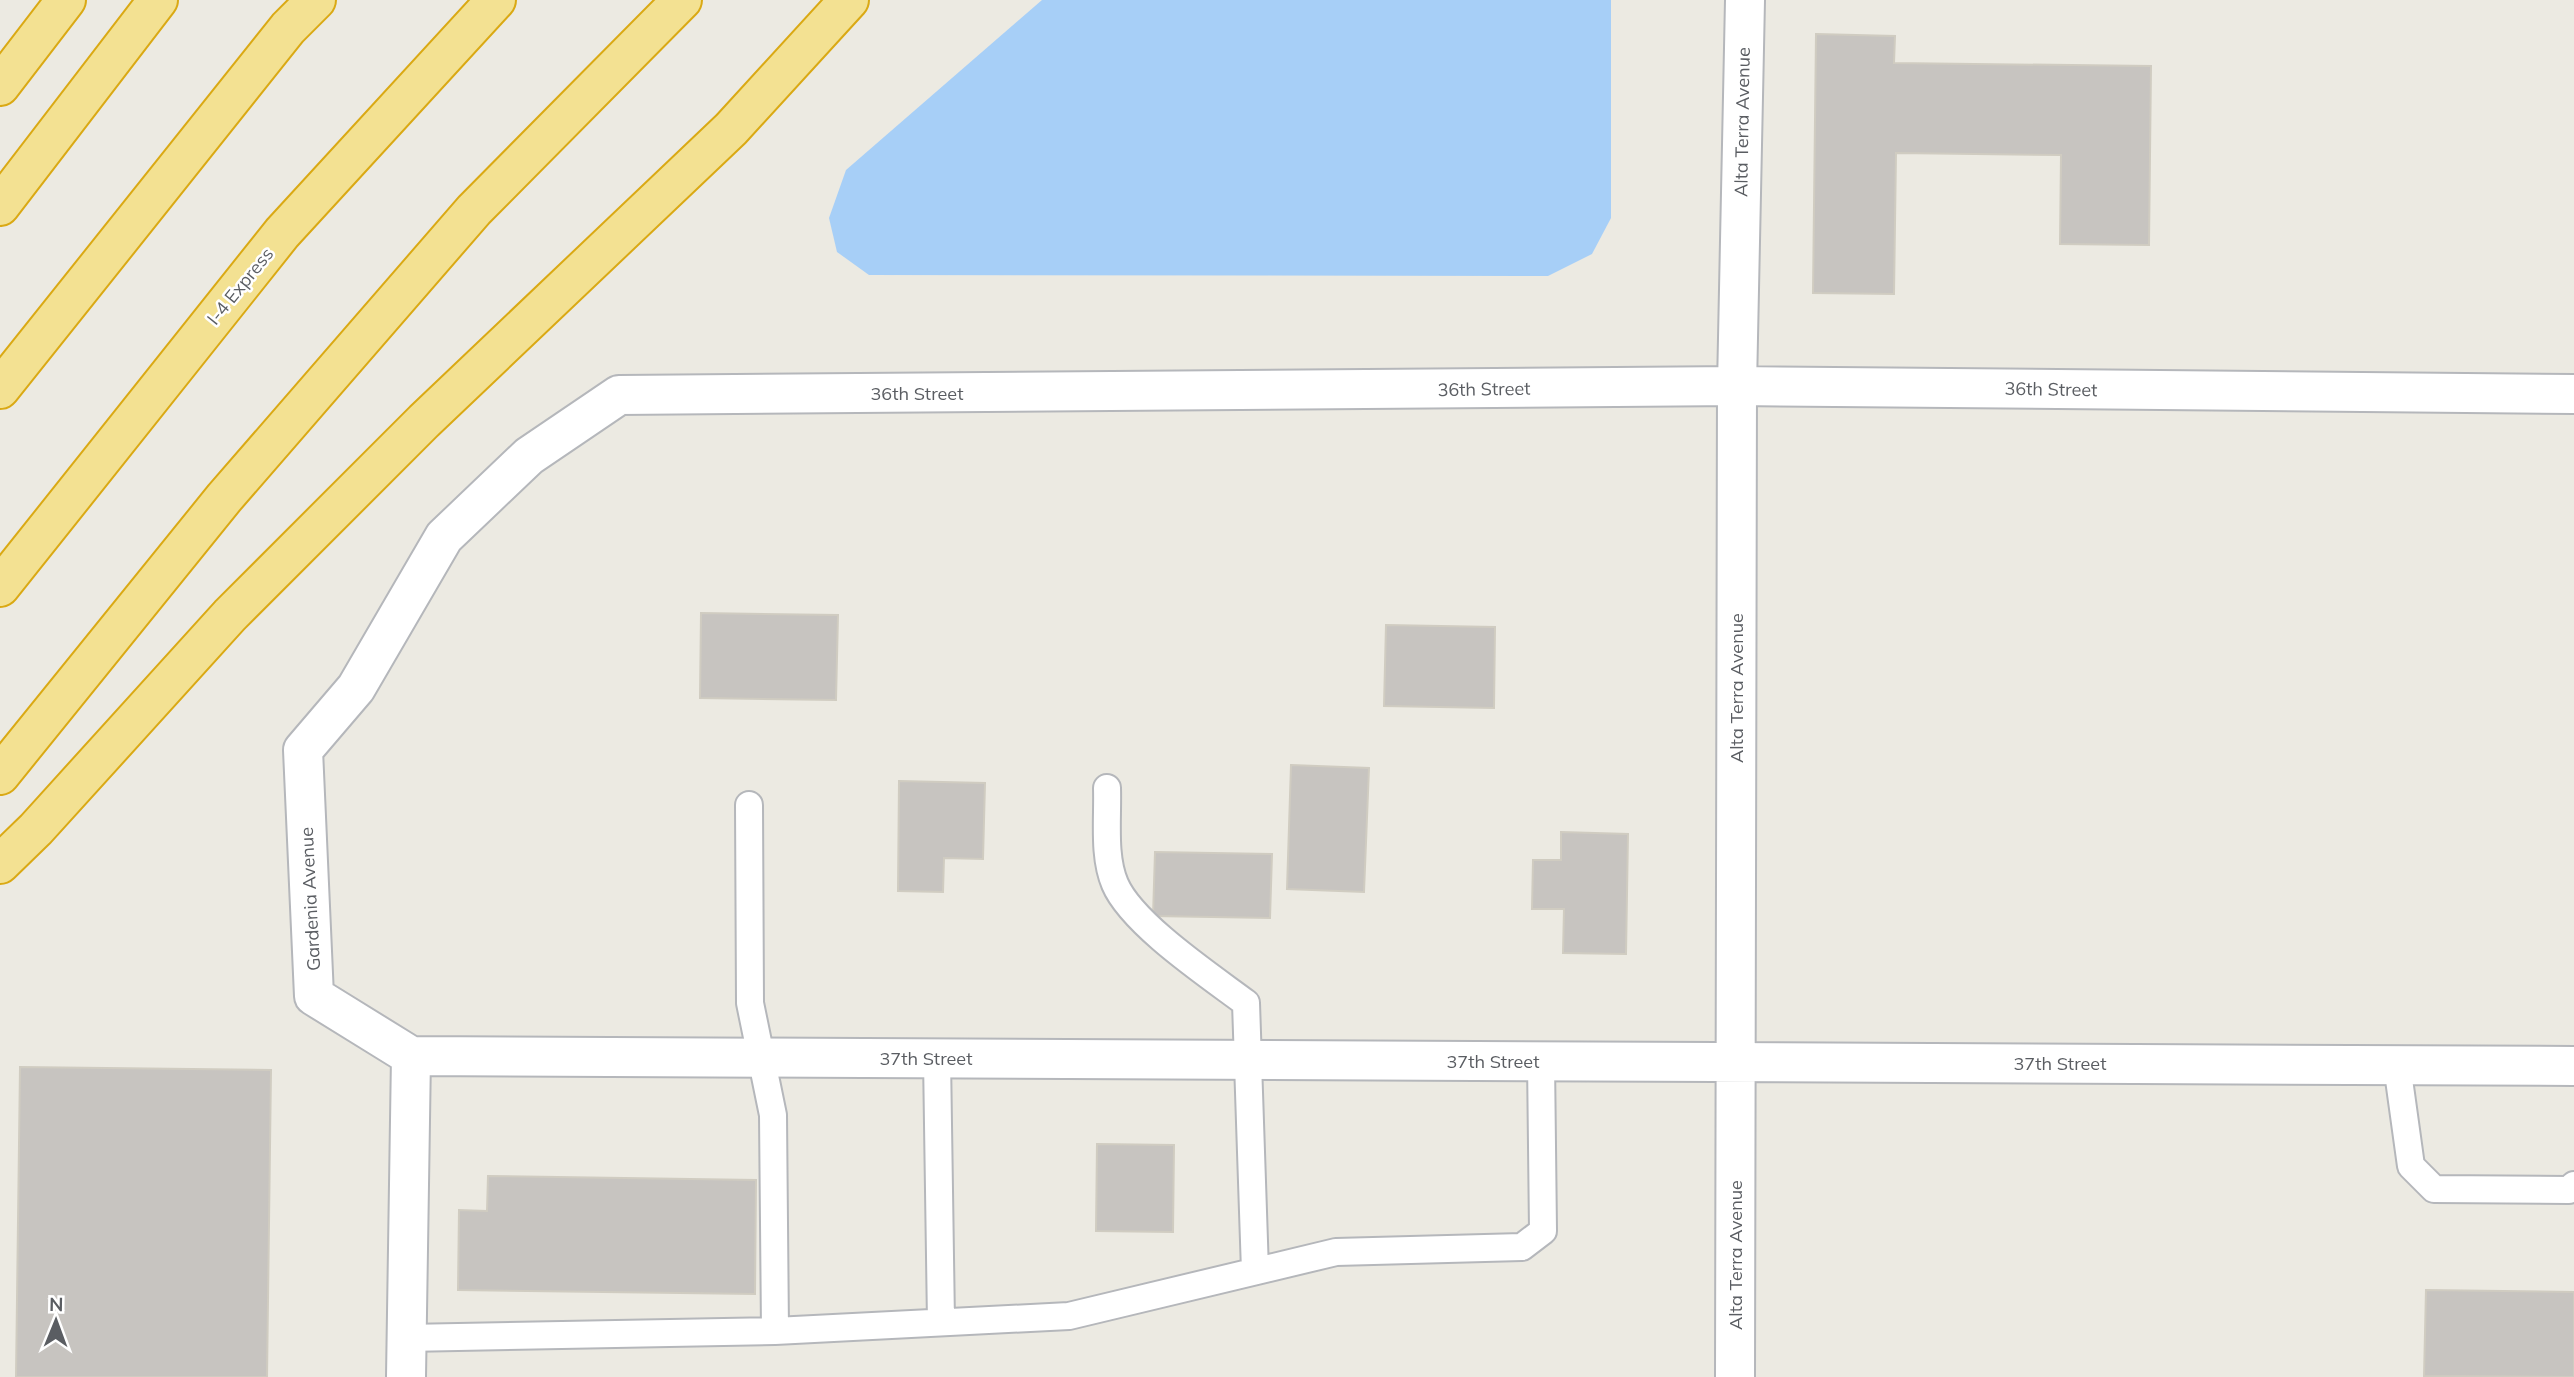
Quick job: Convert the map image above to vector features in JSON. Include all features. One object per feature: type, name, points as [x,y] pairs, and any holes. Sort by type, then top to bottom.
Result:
[{"type":"highway","points":[[0,86],[66,0]]},
{"type":"highway","points":[[0,206],[158,0]]},
{"type":"highway","points":[[0,388],[288,28],[316,0]]},
{"type":"highway","name":"I-4 Express","points":[[0,587],[282,233],[496,0]]},
{"type":"highway","points":[[0,775],[224,498],[465,220],[682,0]]},
{"type":"highway","points":[[0,864],[36,829],[230,615],[424,421],[731,129],[849,0]]},
{"type":"street","name":"Alta Terra Avenue","points":[[1735,1377],[1737,386],[1745,0]]},
{"type":"street","name":"36th Street","points":[[444,537],[529,456],[619,395],[1737,386],[2574,394]]},
{"type":"street","name":"Gardenia Avenue","points":[[411,1056],[314,996],[303,750],[356,688],[444,537]]},
{"type":"street","name":"37th Street","points":[[411,1056],[2574,1066]]},
{"type":"street","points":[[405,1377],[411,1056]]},
{"type":"lane","points":[[1107,788],[1109,860],[1116,885],[1131,909],[1181,955],[1245,1003],[1255,1271]]},
{"type":"lane","points":[[749,805],[750,1003],[773,1115],[775,1331]]},
{"type":"lane","points":[[937,1058],[941,1322]]},
{"type":"lane","points":[[406,1338],[775,1331],[1069,1316],[1336,1252],[1522,1247],[1543,1231],[1541,1061]]},
{"type":"lane","points":[[2397,1065],[2411,1166],[2434,1189],[2569,1189],[2574,1185]]},
{"type":"water","points":[[1042,0],[1611,0],[1611,218],[1592,254],[1548,276],[869,275],[837,252],[829,218],[846,170]]},
{"type":"building","points":[[1816,34],[1895,36],[1894,63],[2151,66],[2149,245],[2060,244],[2061,155],[1896,153],[1894,294],[1813,293]]},
{"type":"building","points":[[701,613],[838,615],[836,700],[700,698]]},
{"type":"building","points":[[1386,625],[1495,627],[1494,708],[1384,706]]},
{"type":"building","points":[[1291,765],[1369,768],[1364,892],[1287,889]]},
{"type":"building","points":[[899,781],[985,783],[983,859],[944,858],[943,892],[898,891]]},
{"type":"building","points":[[1561,832],[1628,834],[1626,954],[1563,953],[1564,909],[1532,909],[1533,860],[1561,860]]},
{"type":"building","points":[[1155,852],[1272,854],[1270,918],[1153,916]]},
{"type":"building","points":[[20,1067],[271,1070],[267,1377],[16,1377]]},
{"type":"building","points":[[1097,1144],[1174,1145],[1173,1232],[1096,1231]]},
{"type":"building","points":[[488,1176],[756,1180],[755,1294],[458,1290],[459,1210],[487,1211]]},
{"type":"building","points":[[2426,1290],[2574,1292],[2574,1377],[2424,1376]]}]
